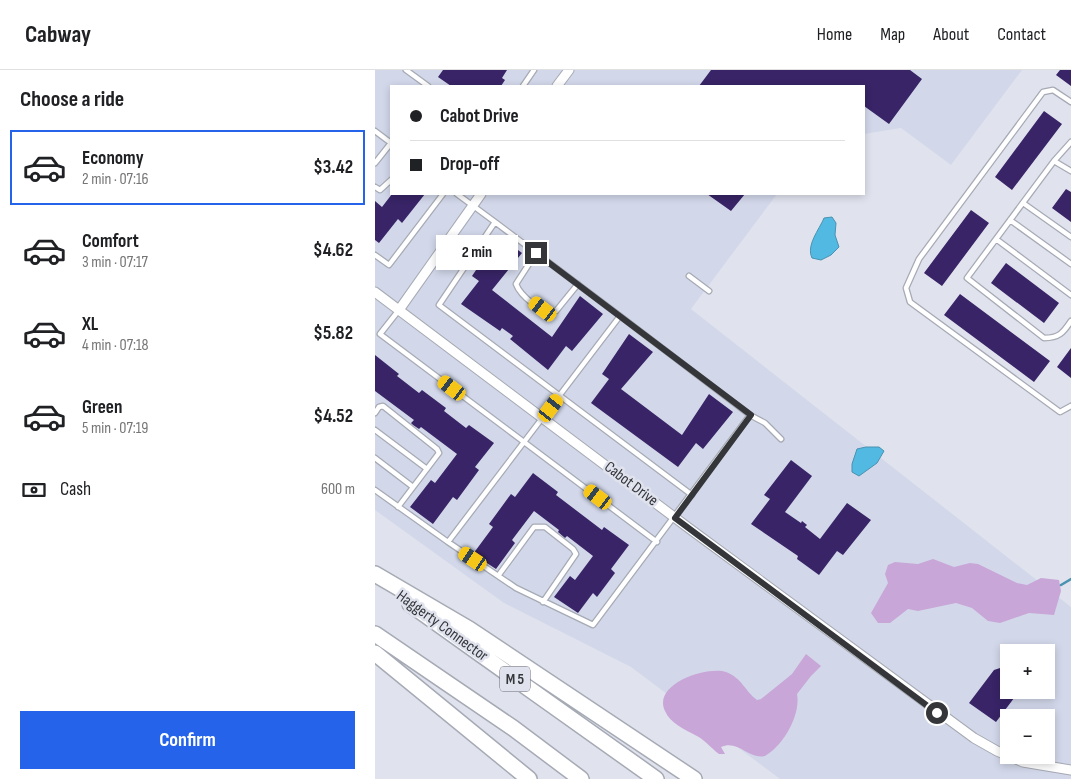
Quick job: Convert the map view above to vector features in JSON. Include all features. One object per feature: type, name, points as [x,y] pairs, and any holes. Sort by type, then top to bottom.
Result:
[{"type":"highway","points":[[375,576],[469,629],[694,779]]},
{"type":"highway","name":"Haggerty Connector","points":[[375,576],[656,779]]},
{"type":"highway","name":"M 5","points":[[375,634],[513,728],[581,779]]},
{"type":"highway","points":[[375,653],[528,777]]},
{"type":"highway","points":[[676,767],[699,779]]},
{"type":"street","points":[[558,85],[569,70]]},
{"type":"street","points":[[399,310],[480,195]]},
{"type":"street","name":"Cabot Drive","points":[[375,292],[675,518],[974,738],[997,751],[1023,762],[1071,770]]},
{"type":"lane","points":[[405,70],[427,85]]},
{"type":"lane","points":[[524,85],[534,70]]},
{"type":"lane","points":[[1071,102],[1053,90],[1043,92],[919,259],[906,288],[910,302],[1060,412],[1071,406]]},
{"type":"lane","points":[[375,131],[390,142]]},
{"type":"lane","points":[[1071,142],[1054,161],[967,278],[1044,338],[1054,338],[1062,334],[1071,321]]},
{"type":"lane","points":[[375,163],[390,144]]},
{"type":"lane","points":[[1054,161],[1071,171]]},
{"type":"lane","points":[[375,187],[381,190],[390,181]]},
{"type":"lane","points":[[375,255],[389,265],[442,195]]},
{"type":"lane","points":[[458,195],[751,415],[765,423],[781,439]]},
{"type":"lane","points":[[1023,203],[1071,237]]},
{"type":"lane","points":[[1010,220],[1071,264]]},
{"type":"lane","points":[[495,222],[439,305],[559,397],[692,494]]},
{"type":"lane","points":[[996,239],[1071,295]]},
{"type":"lane","points":[[536,253],[516,284],[522,294],[543,309],[552,312],[556,311],[578,284]]},
{"type":"lane","points":[[689,276],[709,291]]},
{"type":"lane","points":[[380,334],[399,310]]},
{"type":"lane","points":[[448,542],[620,316]]},
{"type":"lane","points":[[375,330],[657,542]]},
{"type":"lane","points":[[375,413],[379,407],[383,406],[437,449],[439,453],[398,506]]},
{"type":"lane","points":[[375,490],[516,588],[593,625],[751,415]]},
{"type":"lane","points":[[375,430],[427,469]]},
{"type":"lane","points":[[375,458],[413,487]]},
{"type":"lane","points":[[498,576],[534,527],[545,527],[573,549],[576,554],[543,602]]},
{"type":"shaded area","points":[[375,70],[1022,70],[951,165],[901,128],[865,134],[865,85],[390,85],[390,195],[776,195],[691,309],[1071,607],[1071,779],[780,779],[631,667],[504,603],[375,510]]},
{"type":"shaded area","points":[[933,559],[954,567],[970,563],[978,564],[1017,583],[1027,585],[1041,578],[1059,580],[1061,591],[1054,615],[1029,613],[1000,623],[988,621],[972,608],[956,603],[918,611],[908,609],[890,623],[878,623],[871,613],[888,583],[885,574],[888,565],[895,562],[918,564]]},
{"type":"shaded area","points":[[806,654],[821,666],[797,694],[796,711],[784,738],[765,756],[754,755],[738,747],[727,745],[721,747],[725,754],[719,754],[701,739],[674,722],[665,711],[663,701],[666,693],[674,685],[683,679],[707,672],[726,672],[732,675],[757,700],[761,699],[792,674]]},
{"type":"water","points":[[832,217],[836,223],[835,235],[839,247],[831,255],[821,260],[812,258],[811,248],[814,238],[824,218]]},
{"type":"water","points":[[879,447],[884,451],[877,463],[859,476],[852,472],[852,464],[857,449]]},
{"type":"building","points":[[443,70],[507,70],[502,78],[505,80],[502,85],[450,85],[438,77]]},
{"type":"building","points":[[711,70],[910,70],[922,79],[889,124],[865,107],[865,85],[700,85]]},
{"type":"building","points":[[1060,70],[1071,70],[1071,86],[1056,75]]},
{"type":"building","points":[[1044,111],[1062,124],[1012,190],[995,177]]},
{"type":"building","points":[[1066,189],[1071,192],[1071,222],[1052,208]]},
{"type":"building","points":[[391,195],[424,195],[402,223],[398,219],[379,243],[375,240],[375,201],[382,207]]},
{"type":"building","points":[[708,195],[744,195],[731,211]]},
{"type":"building","points":[[971,210],[989,223],[942,286],[924,273]]},
{"type":"building","points":[[499,236],[522,253],[492,290],[552,337],[580,296],[603,314],[572,351],[566,346],[548,370],[510,339],[513,336],[502,328],[500,331],[461,304],[479,281],[472,276]]},
{"type":"building","points":[[1006,263],[1059,303],[1044,323],[991,283]]},
{"type":"building","points":[[960,294],[1050,361],[1034,382],[944,315]]},
{"type":"building","points":[[629,334],[653,352],[621,389],[682,435],[709,394],[733,412],[703,449],[696,443],[678,467],[591,403],[609,379],[602,374]]},
{"type":"building","points":[[1071,348],[1071,378],[1057,367]]},
{"type":"building","points":[[375,355],[399,374],[397,376],[419,393],[422,390],[446,408],[444,411],[466,428],[469,425],[494,443],[475,467],[479,470],[457,500],[453,497],[433,524],[410,507],[431,480],[435,483],[457,454],[421,427],[419,429],[413,425],[411,423],[414,420],[375,391]]},
{"type":"building","points":[[791,460],[812,476],[785,512],[801,523],[802,521],[807,525],[805,527],[820,539],[847,503],[871,520],[843,555],[837,551],[819,575],[797,559],[798,556],[751,524],[770,499],[764,495]]},
{"type":"building","points":[[533,473],[558,492],[556,495],[602,530],[604,527],[629,545],[611,569],[615,573],[597,597],[593,593],[578,613],[554,597],[570,576],[575,580],[593,556],[567,536],[565,538],[558,532],[559,530],[534,511],[512,540],[515,543],[496,569],[473,554],[493,527],[489,524],[511,494],[515,497]]},
{"type":"building","points":[[1000,668],[1000,699],[1013,699],[1006,709],[1000,709],[1000,717],[996,722],[969,703],[994,670]]},
{"type":"waterway","points":[[1061,585],[1071,579]]},
{"type":"route","points":[[536,253],[751,415],[675,518],[937,713]]}]
